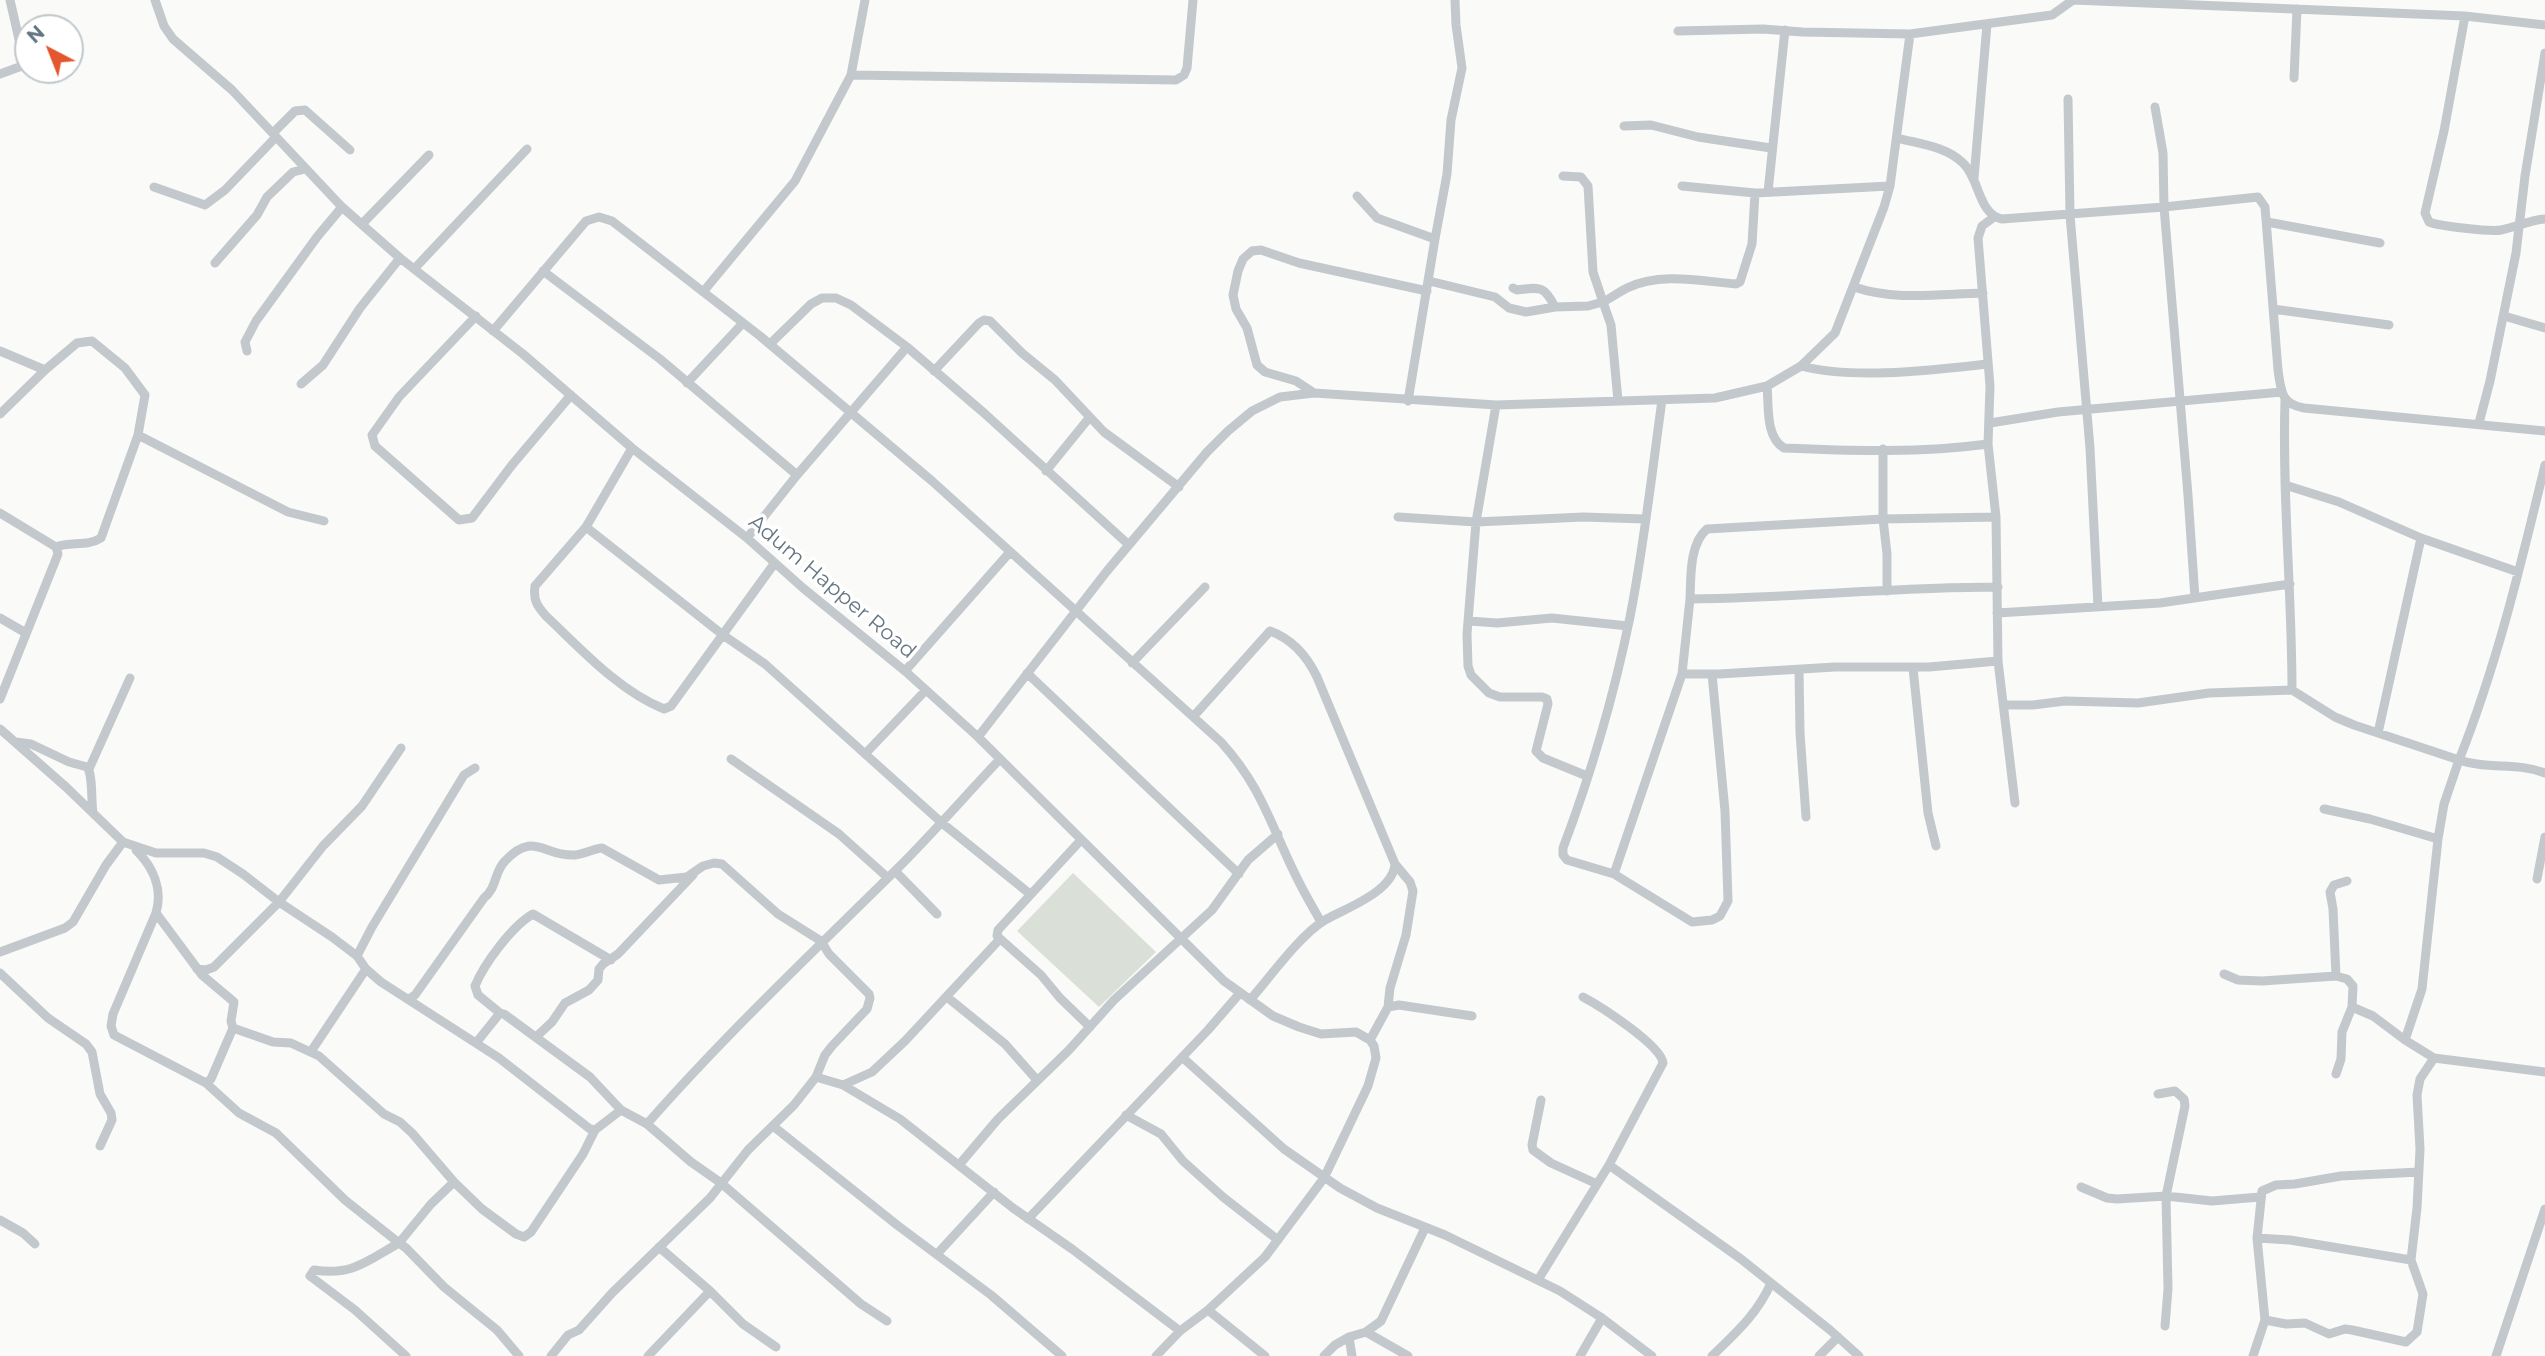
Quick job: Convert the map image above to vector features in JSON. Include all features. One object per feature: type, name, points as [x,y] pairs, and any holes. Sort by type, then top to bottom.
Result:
[{"type":"street","points":[[0,75],[22,66],[23,57],[10,0]]},
{"type":"street","name":"Adum Happer Road","points":[[155,0],[164,26],[173,39],[232,90],[342,207],[400,258],[476,316],[905,671],[978,737],[1224,981],[1273,1016],[1309,1031],[1321,1034],[1356,1032],[1370,1040]]},
{"type":"street","points":[[703,292],[795,181],[851,75],[865,0]]},
{"type":"street","points":[[851,75],[1176,80],[1184,75],[1188,68],[1194,0]]},
{"type":"street","points":[[1408,401],[1447,174],[1451,120],[1462,68],[1455,0]]},
{"type":"street","points":[[1678,31],[1785,30],[1910,34],[2055,15],[2073,0],[2465,16],[2545,25]]},
{"type":"street","points":[[2294,78],[2297,9]]},
{"type":"street","points":[[2465,16],[2444,131],[2425,213],[2429,222],[2437,225],[2484,231],[2498,231],[2545,219]]},
{"type":"street","points":[[1974,178],[1987,24]]},
{"type":"street","points":[[1768,192],[1785,30]]},
{"type":"street","points":[[978,737],[1129,545],[1214,445],[1252,411],[1280,397],[1314,393],[1496,405],[1716,398],[1767,386],[1801,366],[1835,333],[1890,186],[1910,34]]},
{"type":"street","points":[[2479,423],[2504,316],[2521,223],[2525,176],[2545,53]]},
{"type":"street","points":[[2068,99],[2070,215],[2087,410],[2098,607]]},
{"type":"street","points":[[2155,107],[2163,153],[2164,207],[2194,598]]},
{"type":"street","points":[[154,187],[205,205],[225,190],[295,111],[305,110],[350,150]]},
{"type":"street","points":[[1624,126],[1651,125],[1698,137],[1771,148]]},
{"type":"street","points":[[1897,138],[1940,148],[1952,154],[1974,178],[1987,210],[1994,217],[2002,219],[2258,197],[2265,207],[2267,222],[2273,309],[2284,396],[2292,690]]},
{"type":"street","points":[[415,268],[527,149]]},
{"type":"street","points":[[362,224],[429,155]]},
{"type":"street","points":[[215,263],[257,215],[267,197],[293,172],[305,169]]},
{"type":"street","points":[[1563,176],[1581,177],[1588,186],[1593,272],[1611,325],[1618,401]]},
{"type":"street","points":[[1682,186],[1755,193],[1890,186]]},
{"type":"street","points":[[1429,281],[1494,297],[1516,310],[1525,312],[1555,307],[1588,306],[1603,302],[1628,287],[1647,281],[1676,278],[1736,284],[1740,282],[1752,244],[1755,193]]},
{"type":"street","points":[[1357,196],[1377,218],[1435,239]]},
{"type":"street","points":[[247,351],[245,342],[256,321],[342,207]]},
{"type":"street","points":[[493,331],[586,221],[599,217],[624,230],[770,344],[852,413],[1010,552],[1236,758],[1263,800],[1296,877],[1321,922]]},
{"type":"street","points":[[1994,217],[1982,226],[1978,238],[1990,386],[1989,444],[1996,517],[1998,661],[2014,803]]},
{"type":"street","points":[[2267,222],[2380,243]]},
{"type":"street","points":[[1314,393],[1296,381],[1265,372],[1257,365],[1247,328],[1236,310],[1233,295],[1243,259],[1252,251],[1261,250],[1299,263],[1427,291]]},
{"type":"street","points":[[301,384],[323,365],[360,308],[400,258]]},
{"type":"street","points":[[543,271],[642,345],[797,475]]},
{"type":"street","points":[[1854,286],[1894,296],[1983,293]]},
{"type":"street","points":[[1513,288],[1543,289],[1555,307]]},
{"type":"street","points":[[770,344],[811,304],[822,298],[836,298],[850,304],[934,370],[1129,545]]},
{"type":"street","points":[[2273,309],[2389,325]]},
{"type":"street","points":[[476,316],[399,397],[372,435],[374,446],[459,520],[472,518],[571,395]]},
{"type":"street","points":[[2504,316],[2545,328]]},
{"type":"street","points":[[934,370],[979,323],[990,321],[1022,353],[1055,380],[1090,418],[1121,445],[1179,487]]},
{"type":"street","points":[[687,383],[743,323]]},
{"type":"street","points":[[0,414],[77,343],[92,341],[125,368],[145,395],[138,435],[101,538],[90,543],[56,547]]},
{"type":"street","points":[[747,538],[797,475],[907,347]]},
{"type":"street","points":[[0,351],[45,370]]},
{"type":"street","points":[[1801,366],[1824,371],[1865,373],[1988,363]]},
{"type":"street","points":[[1767,386],[1773,438],[1784,448],[1883,449],[1989,444]]},
{"type":"street","points":[[1990,423],[2031,415],[2180,400],[2284,396]]},
{"type":"street","points":[[2284,396],[2293,406],[2304,408],[2545,431]]},
{"type":"street","points":[[1662,400],[1628,626],[1563,855],[1567,860],[1614,874],[1692,922],[1712,920],[1724,912],[1728,901],[1725,811],[1712,674]]},
{"type":"street","points":[[1496,405],[1476,522],[1468,666],[1471,675],[1489,694],[1547,699],[1536,751],[1543,758],[1587,776]]},
{"type":"street","points":[[1046,471],[1090,418]]},
{"type":"street","points":[[138,435],[276,507],[324,521]]},
{"type":"street","points":[[632,447],[586,527],[535,586],[534,595],[536,605],[630,690],[651,704],[664,709],[671,706],[774,564]]},
{"type":"street","points":[[1883,449],[1887,591]]},
{"type":"street","points":[[2405,1040],[2422,989],[2444,804],[2484,689],[2545,465]]},
{"type":"street","points":[[2285,485],[2339,502],[2421,538],[2518,572]]},
{"type":"street","points":[[0,513],[56,547],[58,560],[0,699]]},
{"type":"street","points":[[1398,517],[1476,522],[1583,517],[1645,519]]},
{"type":"street","points":[[1614,874],[1682,674],[1695,552],[1703,532],[1707,529],[1883,519],[1996,517]]},
{"type":"street","points":[[586,527],[802,695],[942,823],[1030,894]]},
{"type":"street","points":[[2378,733],[2421,538]]},
{"type":"street","points":[[905,671],[1010,552]]},
{"type":"street","points":[[1997,613],[2160,603],[2290,584]]},
{"type":"street","points":[[1132,663],[1205,587]]},
{"type":"street","points":[[1690,599],[1780,598],[1998,587]]},
{"type":"street","points":[[0,618],[26,633]]},
{"type":"street","points":[[1469,621],[1497,623],[1552,618],[1628,626]]},
{"type":"street","points":[[1156,1356],[1180,1331],[1241,1281],[1278,1240],[1324,1178],[1368,1086],[1376,1058],[1370,1040],[1388,1007],[1390,988],[1403,949],[1413,891],[1410,882],[1395,864],[1317,677],[1305,655],[1297,647],[1270,631],[1193,717]]},
{"type":"street","points":[[1682,674],[1835,667],[1913,668],[1998,661]]},
{"type":"street","points":[[1913,668],[1928,813],[1936,846]]},
{"type":"street","points":[[1799,670],[1806,817]]},
{"type":"street","points":[[1027,673],[1239,874]]},
{"type":"street","points":[[93,813],[89,769],[130,678]]},
{"type":"street","points":[[865,754],[926,690]]},
{"type":"street","points":[[2004,705],[2065,701],[2138,703],[2209,693],[2292,690],[2336,717],[2459,760],[2483,766],[2523,766],[2545,773]]},
{"type":"street","points":[[0,729],[123,842],[156,853],[204,853],[217,857],[357,956],[366,969],[381,982],[499,1058],[586,1127],[595,1130]]},
{"type":"street","points":[[15,742],[30,744],[89,769]]},
{"type":"street","points":[[197,970],[214,967],[279,902],[323,846],[362,806],[401,748]]},
{"type":"street","points":[[731,759],[839,834],[937,914]]},
{"type":"street","points":[[647,1124],[690,1075],[821,941],[942,823],[1000,759]]},
{"type":"street","points":[[357,956],[464,775],[475,768]]},
{"type":"street","points":[[2323,809],[2370,819],[2438,839]]},
{"type":"street","points":[[959,1165],[1036,1079],[1212,910],[1248,860],[1278,834]]},
{"type":"street","points":[[2537,879],[2545,837]]},
{"type":"street","points":[[1081,840],[998,930],[997,936],[1041,975],[1060,999],[1090,1027]]},
{"type":"street","points":[[0,952],[65,928],[73,922],[106,865],[123,842]]},
{"type":"street","points":[[408,999],[415,995],[484,898],[493,890],[500,865],[524,847],[533,845],[558,854],[577,855],[602,848],[659,880],[672,880],[695,873]]},
{"type":"street","points":[[134,847],[155,876],[158,892],[156,913],[113,1014],[114,1035],[206,1083],[239,1113],[275,1133],[345,1200],[406,1248],[444,1287],[497,1330],[519,1356]]},
{"type":"street","points":[[537,1036],[565,1003],[589,990],[598,980],[599,969],[603,964],[611,960],[695,873],[703,866],[714,863],[722,864],[778,914],[821,941],[870,998],[867,1009],[825,1055],[816,1077],[748,1150],[710,1198],[612,1293],[579,1330],[568,1335],[551,1356]]},
{"type":"street","points":[[1250,1000],[1321,922],[1379,889],[1390,880],[1395,864]]},
{"type":"street","points":[[2336,976],[2330,892],[2334,885],[2347,881]]},
{"type":"street","points":[[156,913],[197,970],[233,1002],[233,1028],[211,1079],[206,1083]]},
{"type":"street","points":[[611,960],[533,914],[519,924],[504,941],[475,986],[478,995],[500,1013],[537,1036],[590,1077],[621,1110],[647,1124],[691,1163],[721,1183],[861,1304],[887,1321]]},
{"type":"street","points":[[844,1085],[872,1072],[999,940]]},
{"type":"street","points":[[312,1050],[366,969]]},
{"type":"street","points":[[0,973],[48,1018],[75,1036],[92,1052],[100,1094],[111,1113],[111,1120],[100,1146]]},
{"type":"street","points":[[2224,974],[2238,979],[2262,981],[2336,976],[2347,979],[2353,986],[2352,1007],[2342,1032],[2341,1059],[2336,1074]]},
{"type":"street","points":[[1028,1219],[1240,993]]},
{"type":"street","points":[[947,997],[1005,1044],[1036,1079]]},
{"type":"street","points":[[1538,1280],[1609,1165],[1660,1071],[1663,1058],[1619,1020],[1583,997]]},
{"type":"street","points":[[1388,1007],[1399,1005],[1472,1016]]},
{"type":"street","points":[[2352,1007],[2373,1016],[2434,1058],[2545,1072]]},
{"type":"street","points":[[476,1043],[500,1013]]},
{"type":"street","points":[[233,1028],[274,1042],[291,1042],[312,1050],[384,1114],[406,1128],[482,1209],[524,1237],[531,1232],[583,1154],[595,1130],[621,1110]]},
{"type":"street","points":[[1182,1057],[1284,1149],[1324,1178],[1377,1208],[1445,1235],[1560,1291],[1602,1318],[1652,1356]]},
{"type":"street","points":[[2264,1320],[2286,1324],[2305,1323],[2329,1334],[2345,1329],[2406,1342],[2417,1332],[2423,1297],[2411,1260],[2419,1172],[2417,1095],[2420,1079],[2434,1058]]},
{"type":"street","points":[[816,1077],[844,1085],[900,1119],[1028,1219],[1180,1331]]},
{"type":"street","points":[[2158,1094],[2175,1091],[2184,1098],[2185,1106],[2166,1196],[2168,1276],[2165,1326]]},
{"type":"street","points":[[1541,1100],[1533,1150],[1551,1163],[1597,1184]]},
{"type":"street","points":[[1126,1115],[1161,1134],[1184,1161],[1223,1197],[1278,1240]]},
{"type":"street","points":[[773,1126],[897,1225],[991,1294],[1062,1356]]},
{"type":"street","points":[[1609,1165],[1771,1283],[1859,1356]]},
{"type":"street","points":[[2253,1356],[2264,1320],[2257,1238],[2260,1197],[2267,1187],[2341,1176],[2419,1172]]},
{"type":"street","points":[[406,1356],[355,1311],[311,1278],[310,1273],[314,1270],[331,1273],[354,1269],[399,1243],[431,1204],[454,1182]]},
{"type":"street","points":[[2081,1187],[2106,1198],[2117,1199],[2166,1196],[2212,1201],[2260,1197]]},
{"type":"street","points":[[938,1253],[994,1192]]},
{"type":"street","points":[[2496,1356],[2545,1209]]},
{"type":"street","points":[[0,1220],[23,1233],[35,1244]]},
{"type":"street","points":[[1324,1356],[1349,1337],[1366,1332],[1381,1321],[1425,1228]]},
{"type":"street","points":[[2257,1238],[2290,1240],[2411,1260]]},
{"type":"street","points":[[659,1247],[743,1324],[776,1346]]},
{"type":"street","points":[[1712,1356],[1763,1302],[1771,1283]]},
{"type":"street","points":[[648,1356],[710,1291]]},
{"type":"street","points":[[1208,1310],[1265,1356]]},
{"type":"street","points":[[1580,1356],[1602,1318]]},
{"type":"street","points":[[1366,1332],[1408,1356]]},
{"type":"street","points":[[1349,1337],[1352,1356]]},
{"type":"street","points":[[1819,1356],[1838,1337]]},
{"type":"shaded area","points":[[1073,873],[1156,952],[1099,1007],[1017,931]]}]
